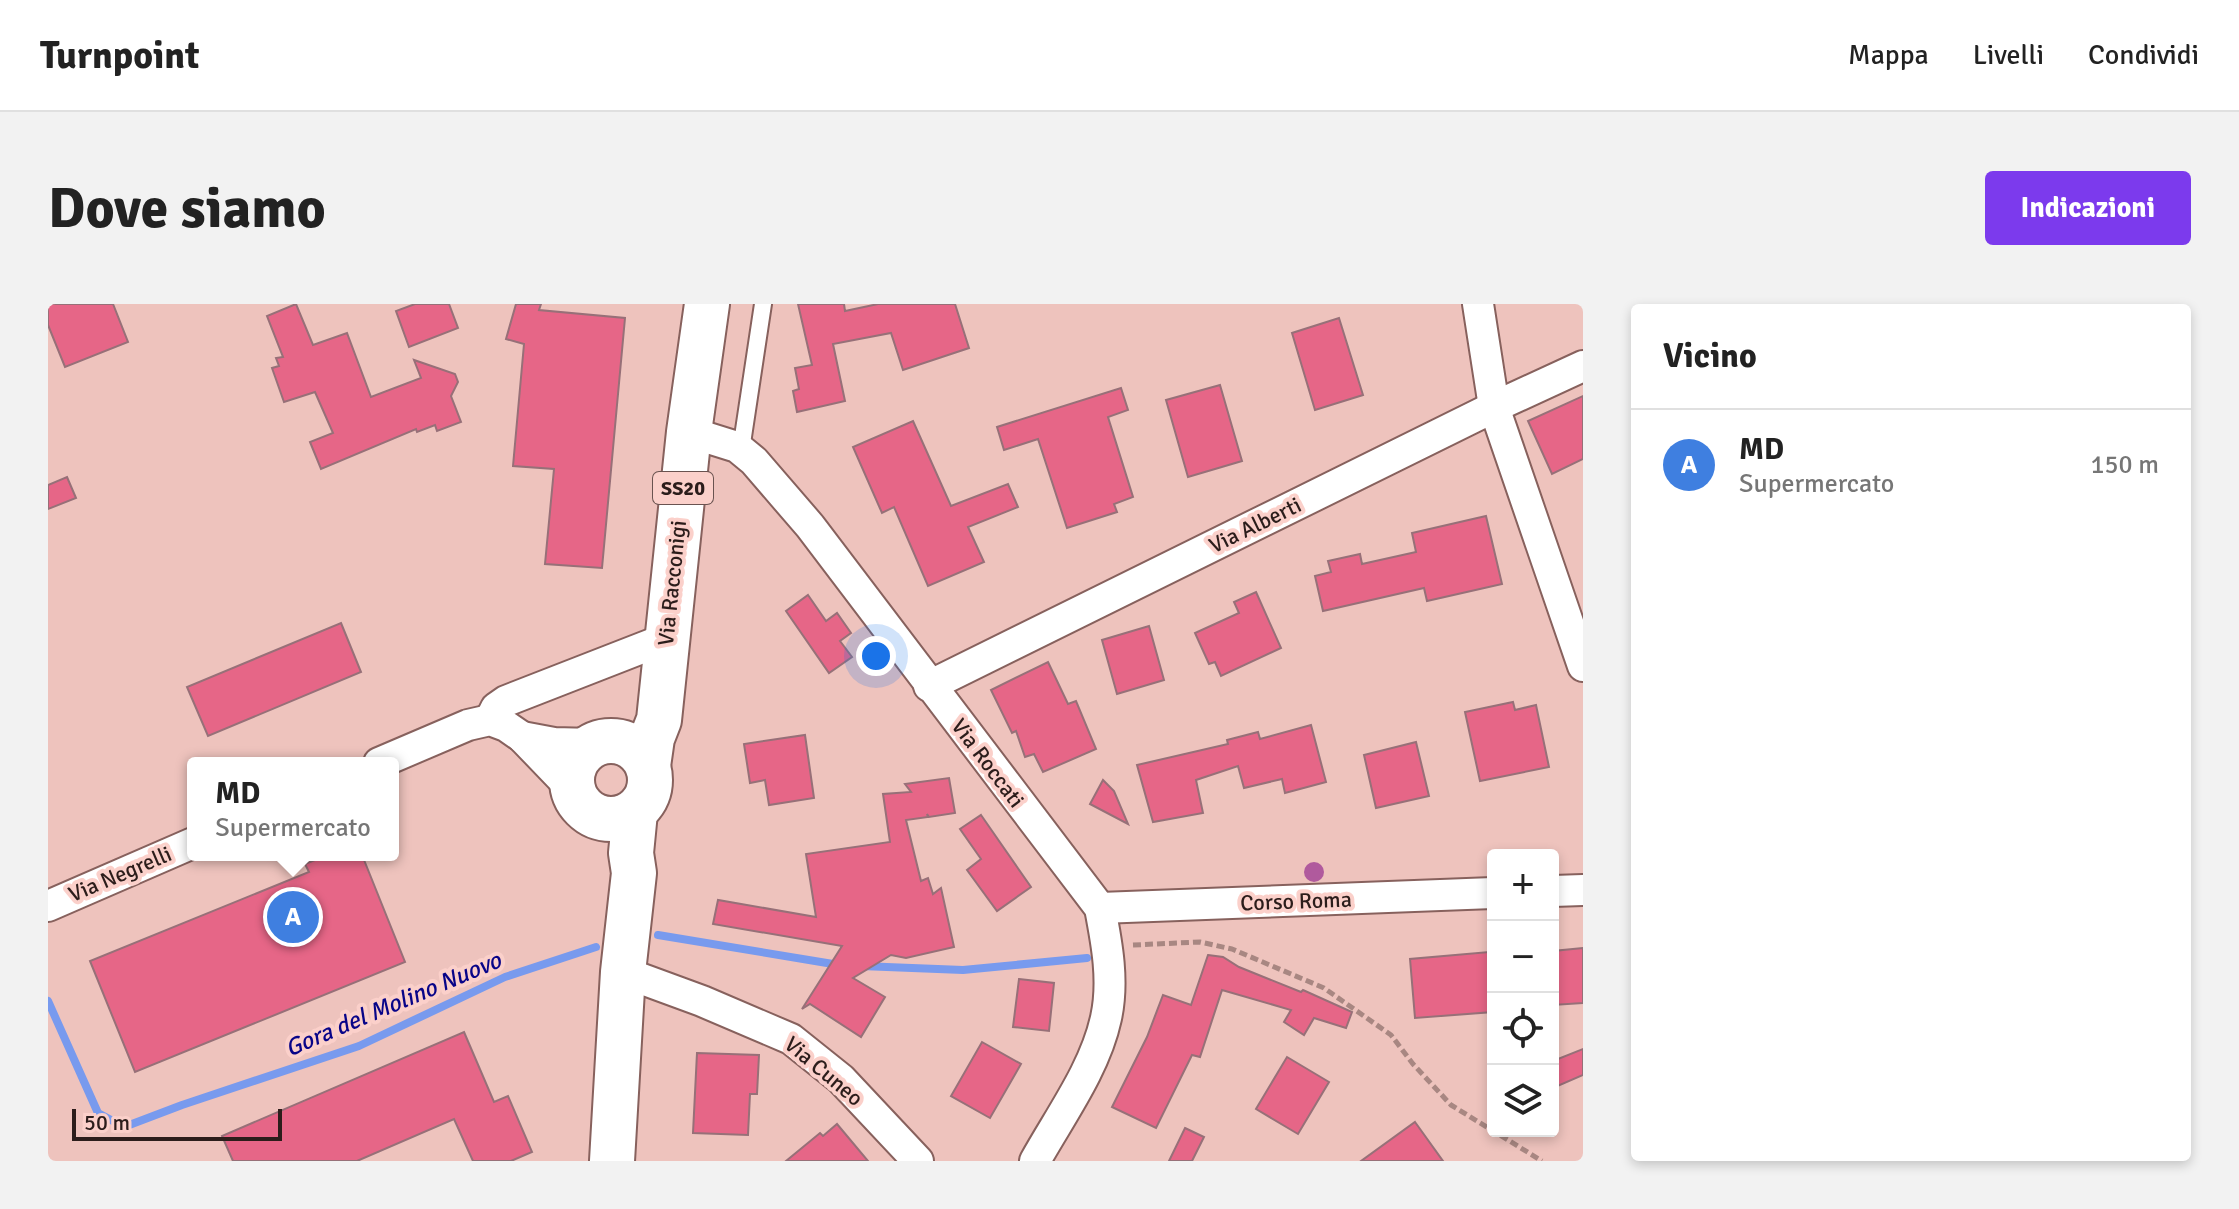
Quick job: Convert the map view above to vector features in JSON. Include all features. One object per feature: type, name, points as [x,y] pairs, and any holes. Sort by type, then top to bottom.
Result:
[{"type":"main road","name":"Via Racconigi","points":[[648,766],[652,738],[659,720],[689,432],[707,304]]},
{"type":"main road","name":"Via Racconigi","points":[[599,743],[632,723],[645,705],[664,656]]},
{"type":"main road","points":[[612,1161],[623,972],[634,873],[631,853],[635,812],[649,791],[648,766],[642,755],[621,742],[599,743],[583,751],[575,762],[571,776],[579,800],[607,856],[628,922]]},
{"type":"main road","points":[[579,800],[598,818],[611,819],[635,812]]},
{"type":"street","points":[[1478,304],[1494,407],[1583,666]]},
{"type":"street","name":"Via Alberti","points":[[929,686],[1583,366]]},
{"type":"street","name":"Via Roccati","points":[[689,432],[741,450],[754,461],[810,526],[1100,908],[1108,946],[1106,1017],[1095,1053],[1035,1161]]},
{"type":"street","points":[[490,720],[496,708],[506,701],[664,656]]},
{"type":"street","points":[[393,757],[468,725],[490,720],[522,737],[579,800]]},
{"type":"street","points":[[522,737],[554,743],[599,743]]},
{"type":"street","name":"Via Negrelli","points":[[48,906],[187,846]]},
{"type":"street","points":[[1559,891],[1583,890]]},
{"type":"street","name":"Corso Roma","points":[[1100,908],[1487,893]]},
{"type":"street","name":"Via Cuneo","points":[[623,972],[791,1039],[841,1079],[918,1161]]},
{"type":"lane","points":[[741,450],[763,304]]},
{"type":"path","points":[[1108,946],[1200,942],[1232,949],[1324,988],[1391,1035],[1451,1105],[1542,1161]]},
{"type":"building","points":[[48,304],[113,304],[128,342],[65,367],[48,325]]},
{"type":"building","points":[[296,304],[313,345],[347,333],[371,397],[421,378],[414,360],[455,374],[458,382],[451,396],[461,422],[437,431],[435,425],[417,432],[416,429],[321,469],[310,442],[333,433],[315,392],[284,402],[272,368],[279,366],[276,358],[283,357],[267,316]]},
{"type":"building","points":[[415,304],[449,304],[458,328],[409,347],[396,311]]},
{"type":"building","points":[[516,304],[541,304],[539,310],[625,318],[602,568],[545,564],[554,469],[513,466],[524,344],[506,339]]},
{"type":"building","points":[[798,304],[844,304],[845,311],[878,304],[955,304],[969,348],[903,370],[891,333],[833,344],[845,401],[797,412],[793,391],[799,389],[795,368],[812,365]]},
{"type":"building","points":[[1339,318],[1363,395],[1315,410],[1292,333]]},
{"type":"building","points":[[1220,385],[1242,461],[1188,477],[1166,400]]},
{"type":"building","points":[[1121,388],[1128,410],[1108,417],[1133,497],[1114,504],[1117,512],[1067,528],[1038,439],[1004,450],[997,427]]},
{"type":"building","points":[[1583,396],[1583,459],[1552,474],[1528,421]]},
{"type":"building","points":[[913,421],[951,506],[1008,484],[1018,507],[968,527],[984,562],[928,586],[894,507],[882,513],[853,447]]},
{"type":"building","points":[[67,477],[76,498],[48,509],[48,485]]},
{"type":"building","points":[[1486,516],[1502,584],[1427,601],[1424,588],[1323,611],[1315,576],[1331,572],[1328,561],[1360,554],[1362,564],[1416,552],[1412,533]]},
{"type":"building","points":[[1256,592],[1281,648],[1221,676],[1215,662],[1209,664],[1195,633],[1239,613],[1234,602]]},
{"type":"building","points":[[808,595],[826,621],[837,613],[851,633],[840,641],[852,657],[829,673],[786,611]]},
{"type":"building","points":[[341,623],[361,672],[208,736],[187,687]]},
{"type":"building","points":[[1149,626],[1164,680],[1117,694],[1102,640]]},
{"type":"building","points":[[1048,662],[1068,704],[1076,701],[1096,749],[1043,772],[1034,754],[1025,757],[1016,731],[1012,733],[991,690]]},
{"type":"building","points":[[1513,702],[1515,710],[1536,705],[1549,767],[1480,781],[1465,712]]},
{"type":"building","points":[[1311,725],[1326,782],[1285,793],[1282,779],[1244,788],[1238,766],[1196,780],[1203,813],[1153,822],[1137,765],[1228,744],[1227,740],[1258,732],[1260,739]]},
{"type":"building","points":[[805,735],[814,798],[769,805],[765,780],[750,783],[744,744]]},
{"type":"building","points":[[1416,742],[1429,796],[1376,808],[1364,755]]},
{"type":"building","points":[[949,778],[955,813],[929,817],[927,814],[928,817],[906,820],[921,881],[928,878],[933,894],[941,888],[954,947],[906,958],[891,955],[853,978],[885,997],[861,1037],[810,1004],[802,1009],[842,946],[713,924],[718,900],[816,917],[806,854],[890,842],[883,794],[911,792],[905,784]]},
{"type":"building","points":[[1103,780],[1114,791],[1128,824],[1090,804]]},
{"type":"building","points":[[981,815],[1031,887],[997,911],[967,870],[981,859],[960,829]]},
{"type":"building","points":[[312,861],[364,861],[405,962],[135,1072],[90,961],[309,872],[305,864]]},
{"type":"building","points":[[1583,948],[1583,1003],[1559,1005],[1559,950]]},
{"type":"building","points":[[1487,952],[1487,1012],[1415,1018],[1410,959]]},
{"type":"building","points":[[1208,955],[1223,957],[1239,967],[1352,1012],[1346,1028],[1314,1018],[1304,1035],[1284,1022],[1291,1010],[1222,990],[1200,1057],[1192,1055],[1156,1128],[1112,1107],[1147,1037],[1163,995],[1191,1005]]},
{"type":"building","points":[[1019,979],[1054,983],[1049,1031],[1013,1027]]},
{"type":"building","points":[[464,1032],[494,1102],[508,1096],[532,1152],[511,1161],[473,1161],[454,1119],[357,1161],[233,1161],[222,1136]]},
{"type":"building","points":[[982,1042],[1021,1064],[990,1118],[951,1096]]},
{"type":"building","points":[[1583,1049],[1583,1075],[1559,1085],[1559,1059]]},
{"type":"building","points":[[697,1053],[759,1055],[757,1094],[750,1094],[748,1135],[693,1133]]},
{"type":"building","points":[[1287,1057],[1329,1082],[1298,1134],[1256,1109]]},
{"type":"building","points":[[1415,1122],[1443,1161],[1361,1161]]},
{"type":"building","points":[[837,1124],[868,1161],[786,1161],[820,1133],[823,1136]]},
{"type":"building","points":[[1185,1128],[1204,1137],[1192,1161],[1169,1161]]},
{"type":"waterway","name":"Gora del Molino Nuovo","points":[[658,935],[839,965]]},
{"type":"waterway","name":"Gora del Molino Nuovo","points":[[48,1001],[98,1113],[124,1127],[359,1046],[505,977],[596,947]]},
{"type":"waterway","name":"Gora del Molino Nuovo","points":[[861,966],[963,970],[1087,958]]},
{"type":"place","name":"MD","points":[[293,917]]}]
